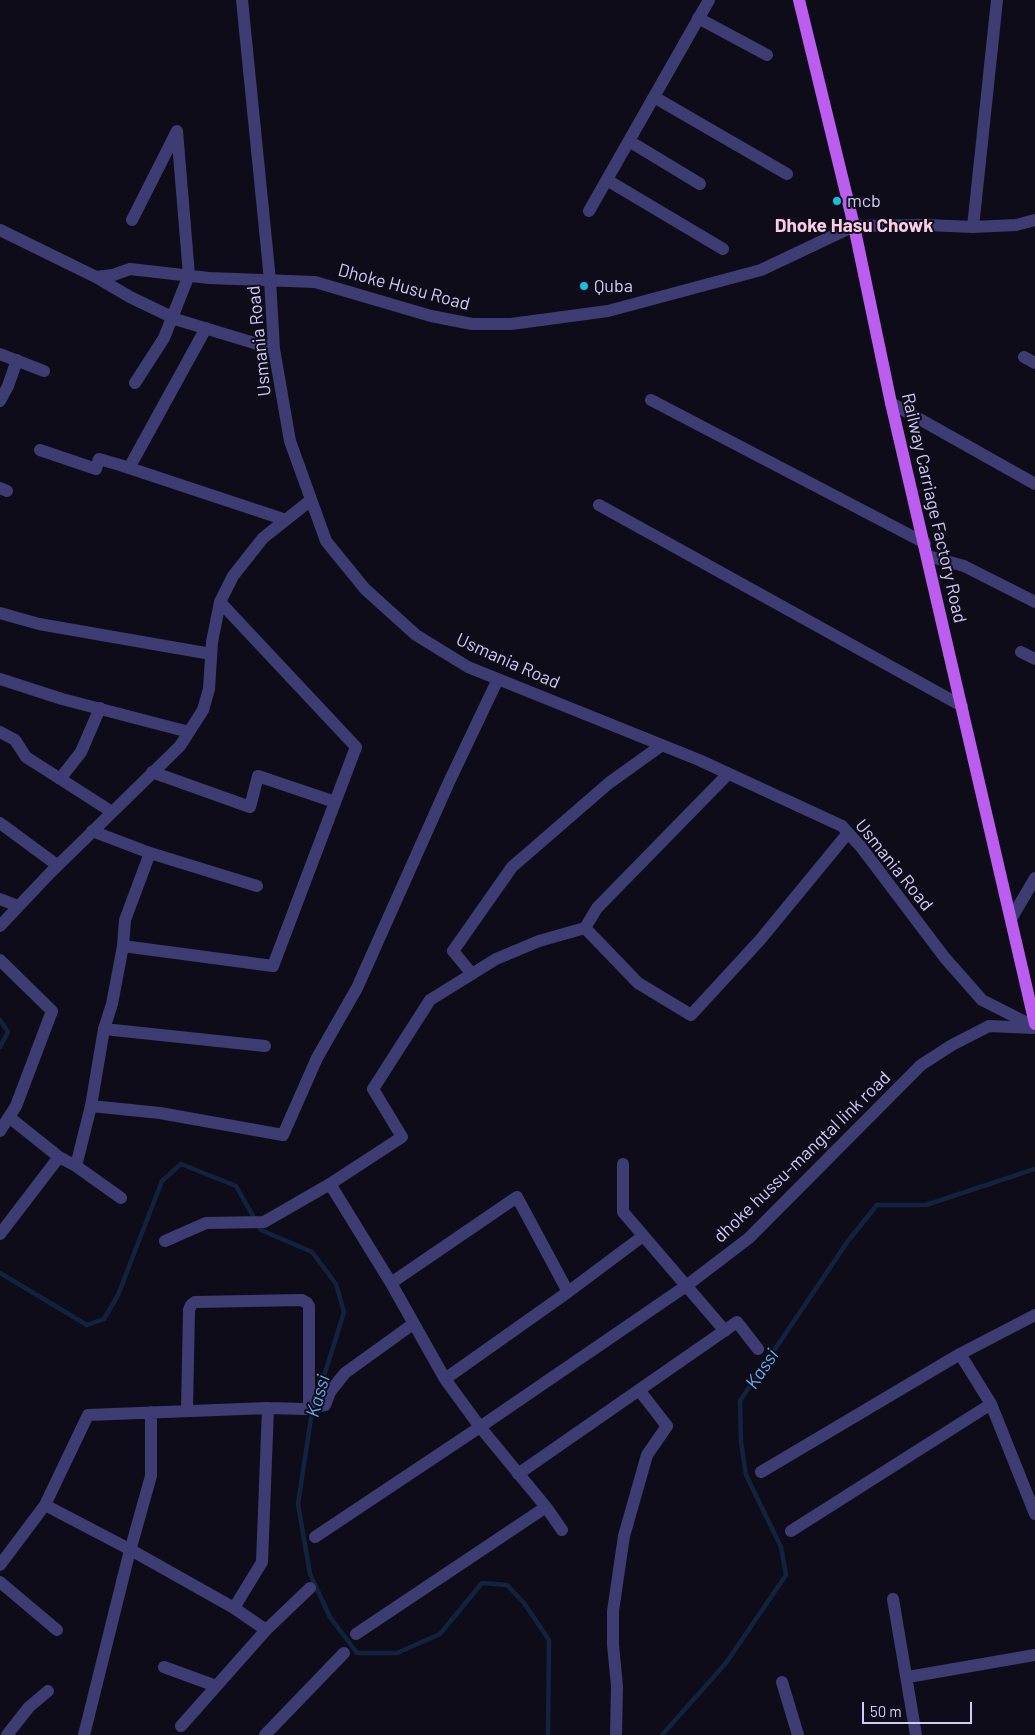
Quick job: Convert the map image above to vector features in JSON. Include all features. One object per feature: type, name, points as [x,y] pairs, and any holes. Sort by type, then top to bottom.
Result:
[{"type":"main road","name":"Railway Carriage Factory Road","points":[[799,0],[854,226],[892,403],[1035,1027]]},
{"type":"street","name":"Usmania Road","points":[[242,0],[270,280],[274,349],[290,441],[326,541],[365,589],[416,635],[468,666],[662,745],[842,826],[861,847],[945,958],[982,1000],[1035,1027]]},
{"type":"street","points":[[589,211],[709,0]]},
{"type":"street","points":[[973,228],[998,0]]},
{"type":"street","points":[[698,18],[767,55]]},
{"type":"street","points":[[654,97],[787,174]]},
{"type":"street","points":[[132,220],[177,131],[189,275],[164,338],[135,383]]},
{"type":"street","points":[[629,141],[700,184]]},
{"type":"street","points":[[607,180],[723,249]]},
{"type":"street","name":"Dhoke Husu Road","points":[[96,277],[113,275],[130,269],[189,275],[316,282],[431,316],[472,324],[511,324],[608,311],[761,270],[854,226],[926,225],[973,228],[1016,225],[1035,220]]},
{"type":"street","points":[[0,230],[172,317],[274,349]]},
{"type":"street","points":[[129,468],[206,328]]},
{"type":"street","points":[[0,354],[44,371]]},
{"type":"street","points":[[0,401],[8,386],[17,360]]},
{"type":"street","points":[[651,400],[925,543]]},
{"type":"street","points":[[892,403],[1035,484]]},
{"type":"street","points":[[40,450],[96,468],[99,459],[286,520]]},
{"type":"street","points":[[0,926],[92,831],[180,746],[203,710],[209,689],[211,654],[220,602],[233,576],[263,538],[311,500]]},
{"type":"street","points":[[598,506],[962,706]]},
{"type":"street","points":[[928,556],[964,566],[1035,602]]},
{"type":"street","points":[[123,946],[273,966],[356,747],[220,602]]},
{"type":"street","points":[[0,613],[39,624],[211,654]]},
{"type":"street","points":[[1021,652],[1035,659]]},
{"type":"street","points":[[0,679],[189,732]]},
{"type":"street","points":[[91,1106],[160,1113],[283,1135],[317,1058],[357,988],[449,782],[498,679]]},
{"type":"street","points":[[60,779],[81,752],[100,708]]},
{"type":"street","points":[[0,732],[15,740],[26,757],[112,812]]},
{"type":"street","points":[[472,974],[453,951],[512,867],[610,783],[662,745]]},
{"type":"street","points":[[152,772],[250,807],[258,776],[335,802]]},
{"type":"street","points":[[165,1241],[206,1223],[264,1222],[330,1184],[402,1137],[373,1089],[430,1000],[496,959],[539,941],[585,928],[597,908],[728,774]]},
{"type":"street","points":[[0,823],[58,865]]},
{"type":"street","points":[[92,831],[150,852],[257,886]]},
{"type":"street","points":[[585,928],[638,983],[691,1015],[760,940],[848,832]]},
{"type":"street","points":[[76,1166],[91,1106],[104,1029],[112,1004],[123,946],[124,920],[150,852]]},
{"type":"street","points":[[1011,920],[1035,878]]},
{"type":"street","points":[[0,899],[18,906]]},
{"type":"street","points":[[0,960],[52,1011],[16,1106],[0,1131]]},
{"type":"street","name":"dhoke hussu-mangtal link road","points":[[315,1536],[480,1427],[686,1286],[749,1238],[921,1066],[952,1046],[989,1026],[1035,1027]]},
{"type":"street","points":[[104,1029],[265,1046]]},
{"type":"street","points":[[10,1117],[60,1158],[76,1166],[121,1198]]},
{"type":"street","points":[[0,1234],[60,1158]]},
{"type":"street","points":[[623,1164],[623,1212],[725,1331]]},
{"type":"street","points":[[330,1184],[391,1283],[445,1379],[480,1427],[546,1507],[562,1530]]},
{"type":"street","points":[[391,1283],[517,1197],[568,1292]]},
{"type":"street","points":[[445,1379],[643,1236]]},
{"type":"street","points":[[187,1410],[189,1310],[195,1302],[302,1300],[307,1302],[309,1306],[316,1406]]},
{"type":"street","points":[[761,1472],[960,1354],[1035,1315]]},
{"type":"street","points":[[518,1474],[737,1322],[758,1349]]},
{"type":"street","points":[[0,1565],[45,1505],[88,1415],[316,1406],[345,1373],[414,1324]]},
{"type":"street","points":[[960,1354],[991,1404],[1035,1516]]},
{"type":"street","points":[[616,1735],[617,1686],[613,1645],[613,1611],[623,1545],[647,1455],[666,1426],[639,1390]]},
{"type":"street","points":[[791,1531],[991,1404]]},
{"type":"street","points":[[234,1608],[262,1562],[268,1408]]},
{"type":"street","points":[[84,1735],[130,1550],[151,1476],[150,1412]]},
{"type":"street","points":[[45,1505],[234,1608],[266,1630]]},
{"type":"street","points":[[356,1634],[546,1507]]},
{"type":"street","points":[[0,1582],[57,1630]]},
{"type":"street","points":[[181,1726],[266,1630],[310,1588]]},
{"type":"street","points":[[894,1599],[916,1735]]},
{"type":"street","points":[[266,1735],[344,1653]]},
{"type":"street","points":[[908,1678],[1035,1655]]},
{"type":"street","points":[[164,1667],[216,1686]]},
{"type":"street","points":[[782,1682],[798,1735]]},
{"type":"street","points":[[7,1735],[29,1707],[48,1691]]},
{"type":"waterway","name":"Kassi","points":[[0,1020],[8,1032],[0,1047]]},
{"type":"waterway","name":"Kassi","points":[[0,1273],[87,1325],[104,1319],[118,1295],[162,1181],[181,1164],[236,1186],[261,1230],[312,1252],[336,1284],[344,1312],[311,1418],[298,1504],[310,1574],[330,1617],[357,1653],[397,1653],[440,1634],[482,1583],[507,1585],[524,1603],[549,1640],[548,1735]]},
{"type":"waterway","name":"Kassi","points":[[662,1735],[726,1663],[786,1575],[781,1547],[746,1475],[741,1442],[740,1401],[848,1241],[877,1205],[926,1205],[1035,1169]]},
{"type":"place","name":"mcb","points":[[837,201]]},
{"type":"place","name":"Quba","points":[[584,286]]},
{"type":"district","name":"Dhoke Hasu Chowk","points":[[854,226]]}]
